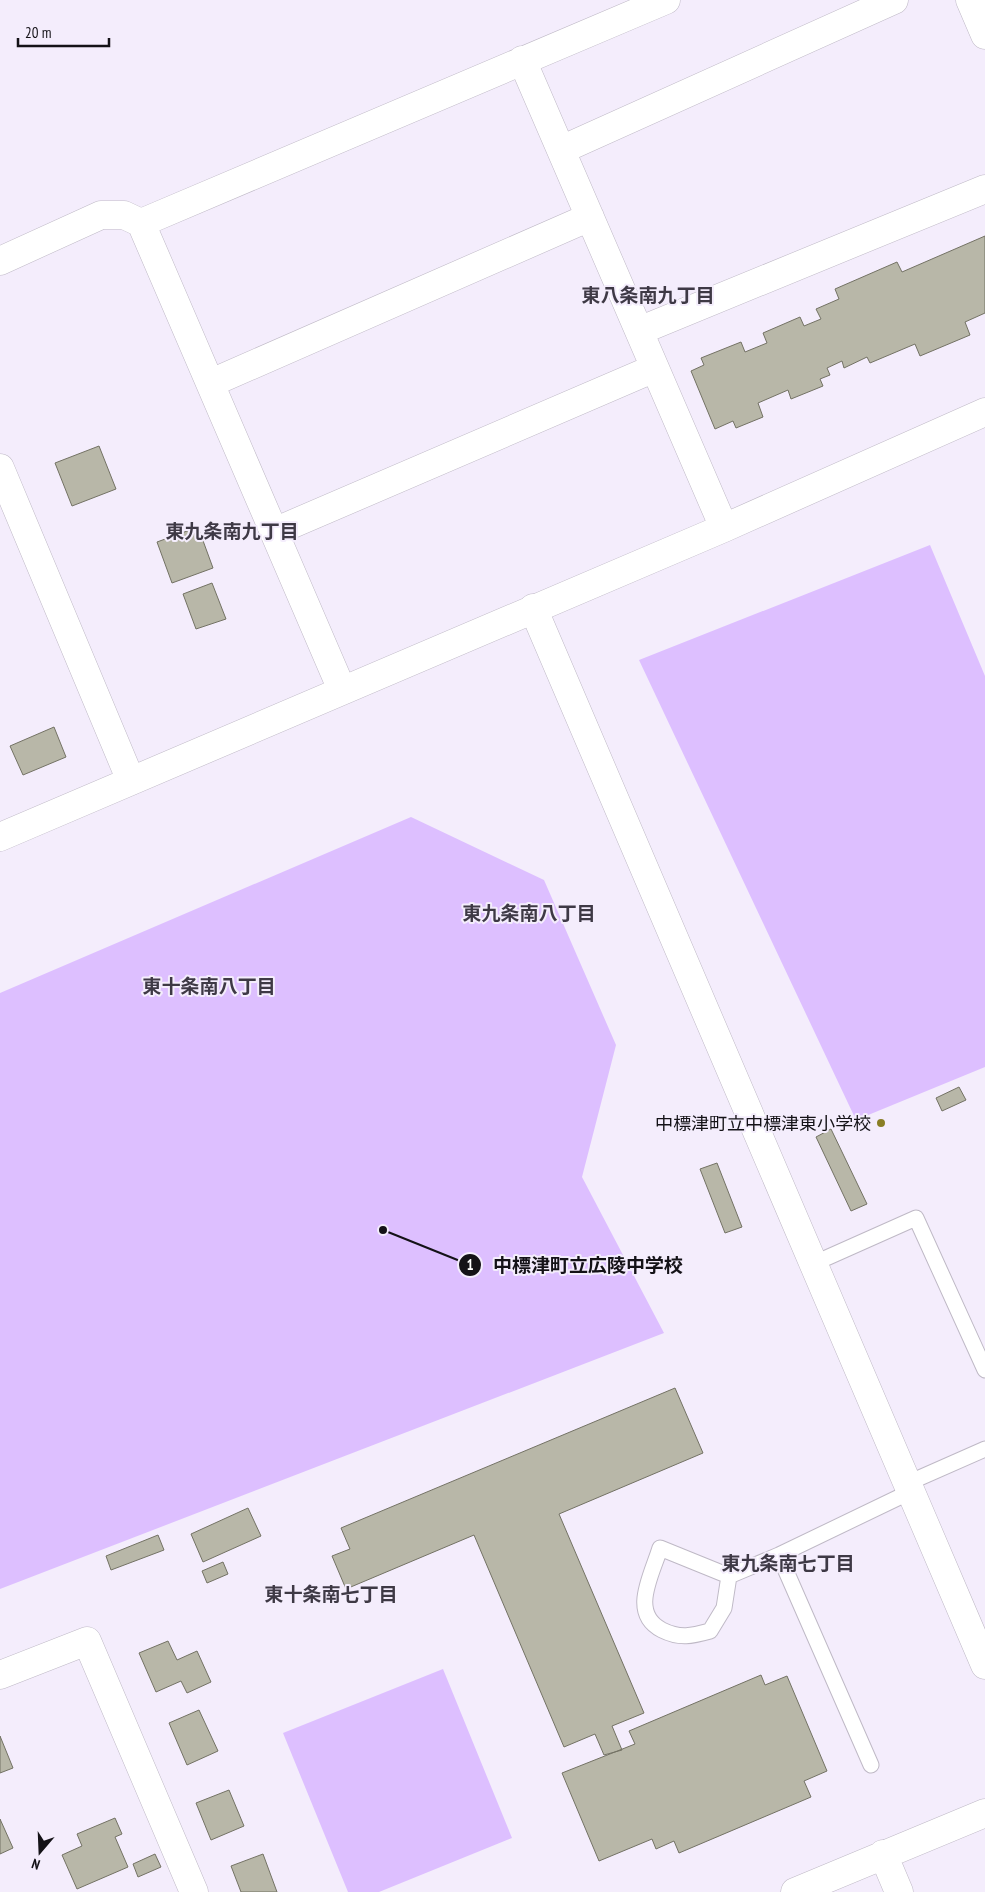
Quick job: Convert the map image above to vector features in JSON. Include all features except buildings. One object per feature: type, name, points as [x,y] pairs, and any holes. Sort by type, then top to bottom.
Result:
[{"type":"street","points":[[141,222],[666,0]]},
{"type":"street","points":[[561,150],[894,0]]},
{"type":"street","points":[[970,0],[985,34]]},
{"type":"street","points":[[522,60],[724,528]]},
{"type":"street","points":[[639,331],[985,189]]},
{"type":"street","points":[[0,261],[101,215],[124,215],[141,222],[342,690]]},
{"type":"street","points":[[211,383],[590,217]]},
{"type":"street","points":[[274,532],[655,368]]},
{"type":"street","points":[[0,837],[724,528],[985,412]]},
{"type":"street","points":[[0,468],[131,781]]},
{"type":"street","points":[[533,608],[815,1263],[985,1665]]},
{"type":"street","points":[[0,1675],[87,1641],[194,1892]]},
{"type":"street","points":[[795,1892],[985,1813]]},
{"type":"street","points":[[883,1854],[899,1892]]},
{"type":"lane","points":[[815,1263],[916,1218],[985,1370]]},
{"type":"lane","points":[[728,1576],[724,1608],[710,1631],[688,1637],[669,1633],[652,1625],[644,1611],[644,1599],[660,1548],[728,1576],[780,1555],[985,1449]]},
{"type":"lane","points":[[780,1555],[870,1765]]},
{"type":"shaded area","points":[[930,545],[985,676],[985,1067],[856,1120],[639,660]]},
{"type":"shaded area","points":[[411,817],[544,880],[616,1045],[582,1177],[664,1333],[0,1589],[0,993]]},
{"type":"shaded area","points":[[443,1669],[512,1838],[379,1892],[348,1892],[283,1733]]},
{"type":"place","name":"中標津町立中標津東小学校","points":[[881,1123]]},
{"type":"place","name":"中標津町立広陵中学校","points":[[383,1230]]},
{"type":"district","name":"東八条南九丁目","points":[[648,295]]},
{"type":"district","name":"東九条南九丁目","points":[[232,531]]},
{"type":"district","name":"東九条南八丁目","points":[[529,913]]},
{"type":"district","name":"東十条南八丁目","points":[[209,986]]},
{"type":"district","name":"東九条南七丁目","points":[[788,1563]]},
{"type":"district","name":"東十条南七丁目","points":[[331,1594]]}]
